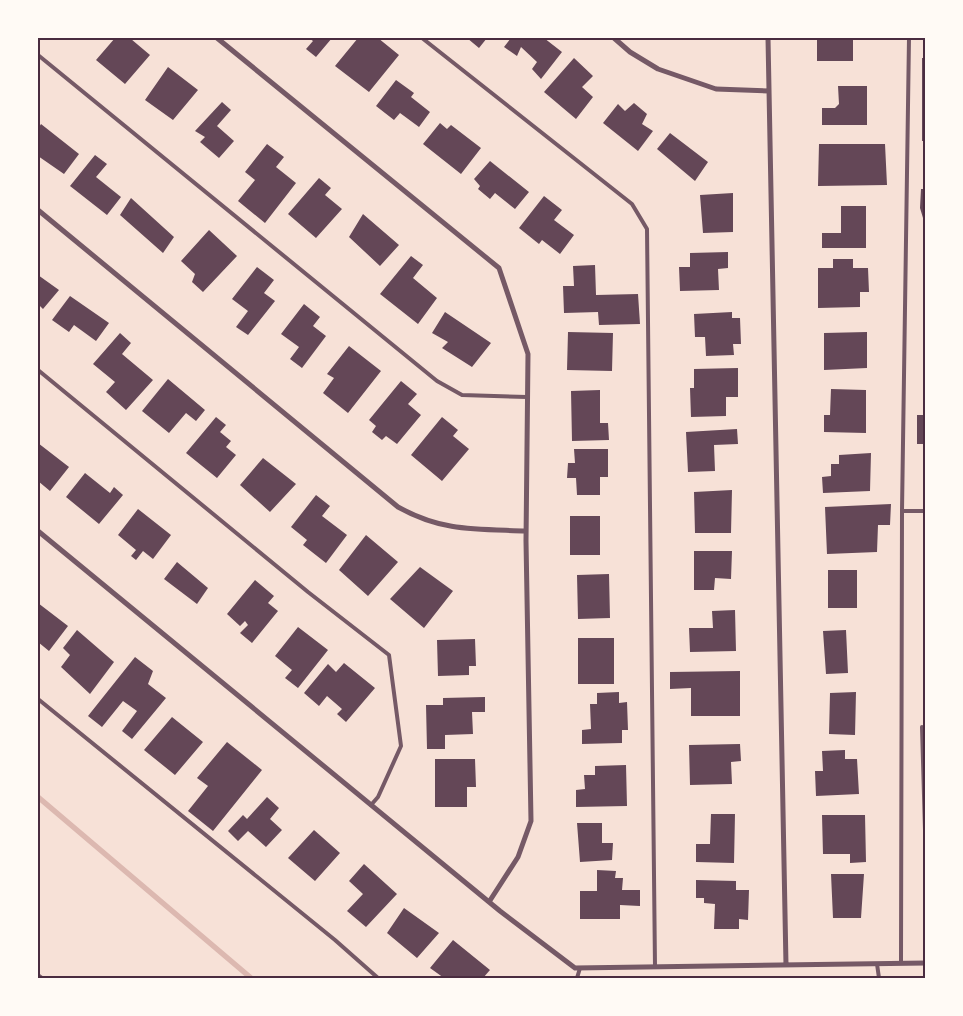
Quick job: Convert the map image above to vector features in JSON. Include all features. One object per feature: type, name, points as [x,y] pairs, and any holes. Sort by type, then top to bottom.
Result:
[{"type":"street","points":[[217,38],[499,268],[528,354],[526,530],[531,821],[518,857],[489,902]]},
{"type":"street","points":[[614,38],[630,52],[658,69],[716,89],[768,91]]},
{"type":"street","points":[[768,38],[786,965]]},
{"type":"street","points":[[38,210],[398,507],[436,524],[468,529],[526,530]]},
{"type":"street","points":[[38,531],[489,902],[575,968],[926,963]]},
{"type":"lane","points":[[422,38],[632,204],[647,229],[655,967]]},
{"type":"lane","points":[[901,964],[902,511],[910,38]]},
{"type":"lane","points":[[38,55],[436,381],[462,395],[527,397]]},
{"type":"lane","points":[[38,370],[308,592],[389,655],[401,746],[378,797],[371,805]]},
{"type":"lane","points":[[902,511],[926,511]]},
{"type":"lane","points":[[38,699],[335,940],[378,978]]},
{"type":"lane","points":[[922,727],[926,864]]},
{"type":"lane","points":[[877,964],[879,978]]},
{"type":"lane","points":[[577,978],[580,968]]},
{"type":"lane","points":[[38,975],[42,978]]},
{"type":"building","points":[[115,38],[132,38],[150,55],[125,84],[96,60]]},
{"type":"building","points":[[309,38],[332,38],[316,57],[306,49],[313,41]]},
{"type":"building","points":[[358,38],[371,38],[374,40],[378,38],[399,55],[369,92],[335,66]]},
{"type":"building","points":[[467,38],[487,38],[479,48]]},
{"type":"building","points":[[511,38],[544,38],[562,52],[541,79],[532,69],[537,62],[521,47],[517,56],[504,47]]},
{"type":"building","points":[[817,38],[853,38],[853,61],[817,61]]},
{"type":"building","points":[[574,58],[593,76],[582,87],[593,97],[576,119],[544,92]]},
{"type":"building","points":[[922,58],[926,58],[926,141],[922,141]]},
{"type":"building","points":[[168,67],[198,90],[173,120],[145,100]]},
{"type":"building","points":[[396,80],[414,93],[411,97],[430,112],[419,127],[400,113],[394,120],[376,106]]},
{"type":"building","points":[[838,86],[867,86],[867,125],[822,125],[822,108],[835,108],[839,104]]},
{"type":"building","points":[[222,102],[231,110],[217,126],[234,141],[219,158],[200,142],[205,137],[195,131]]},
{"type":"building","points":[[634,103],[647,114],[642,124],[653,131],[638,151],[603,123],[618,104],[625,111]]},
{"type":"building","points":[[440,123],[447,129],[451,125],[481,148],[461,174],[423,144]]},
{"type":"building","points":[[41,124],[79,154],[64,174],[38,156],[38,129]]},
{"type":"building","points":[[670,133],[708,162],[695,181],[657,149]]},
{"type":"building","points":[[267,144],[284,157],[276,167],[296,183],[265,223],[238,201],[255,180],[245,172]]},
{"type":"building","points":[[819,144],[885,144],[887,185],[818,186]]},
{"type":"building","points":[[95,155],[107,164],[96,177],[121,197],[107,215],[70,186]]},
{"type":"building","points":[[490,161],[529,192],[515,209],[495,193],[490,199],[478,189],[480,186],[474,179]]},
{"type":"building","points":[[319,178],[331,188],[325,195],[342,209],[316,238],[288,214]]},
{"type":"building","points":[[921,189],[926,189],[926,228],[920,208]]},
{"type":"building","points":[[733,193],[733,232],[703,233],[700,195]]},
{"type":"building","points":[[544,196],[562,210],[554,220],[574,235],[560,254],[542,240],[539,244],[519,228]]},
{"type":"building","points":[[131,198],[174,237],[163,253],[120,215]]},
{"type":"building","points":[[841,206],[866,206],[866,248],[822,248],[822,233],[841,233]]},
{"type":"building","points":[[363,214],[399,245],[380,266],[349,237]]},
{"type":"building","points":[[209,230],[237,256],[203,292],[192,282],[195,274],[181,261]]},
{"type":"building","points":[[728,252],[728,268],[718,269],[719,290],[680,291],[679,267],[690,267],[690,253]]},
{"type":"building","points":[[411,256],[423,265],[413,278],[437,298],[418,324],[380,294]]},
{"type":"building","points":[[833,259],[853,259],[853,268],[868,268],[869,292],[860,292],[860,307],[818,308],[818,268],[833,268]]},
{"type":"building","points":[[595,265],[596,295],[638,294],[640,324],[599,325],[598,312],[564,313],[563,286],[574,286],[573,266]]},
{"type":"building","points":[[257,267],[274,280],[264,293],[275,301],[248,335],[236,327],[248,311],[232,299]]},
{"type":"building","points":[[38,275],[59,290],[43,309],[38,304]]},
{"type":"building","points":[[70,296],[109,323],[96,341],[74,325],[69,332],[52,320]]},
{"type":"building","points":[[304,304],[320,317],[313,326],[326,336],[302,368],[290,359],[299,347],[281,334]]},
{"type":"building","points":[[445,312],[491,343],[472,367],[442,348],[448,342],[432,333]]},
{"type":"building","points":[[732,312],[732,318],[740,318],[741,344],[733,344],[734,355],[706,356],[705,337],[695,337],[694,314]]},
{"type":"building","points":[[568,332],[613,333],[612,371],[567,370]]},
{"type":"building","points":[[867,332],[867,368],[824,370],[824,333]]},
{"type":"building","points":[[120,333],[131,343],[122,354],[153,380],[126,410],[106,392],[115,382],[93,364]]},
{"type":"building","points":[[349,346],[381,371],[348,413],[323,393],[334,378],[327,374]]},
{"type":"building","points":[[738,368],[738,397],[726,397],[726,416],[691,417],[690,388],[694,388],[694,369]]},
{"type":"building","points":[[168,379],[205,410],[196,421],[186,413],[169,433],[142,411]]},
{"type":"building","points":[[401,381],[417,394],[408,404],[421,415],[397,444],[386,436],[382,440],[372,432],[376,426],[369,420]]},
{"type":"building","points":[[831,389],[866,390],[866,433],[824,432],[824,415],[830,415]]},
{"type":"building","points":[[600,390],[600,423],[608,423],[609,440],[572,441],[571,391]]},
{"type":"building","points":[[917,415],[926,415],[926,444],[917,444]]},
{"type":"building","points":[[216,417],[226,425],[220,432],[231,441],[226,447],[236,455],[217,478],[186,453]]},
{"type":"building","points":[[442,417],[458,430],[453,436],[469,449],[442,481],[411,455]]},
{"type":"building","points":[[737,429],[738,444],[714,445],[715,471],[688,472],[686,432]]},
{"type":"building","points":[[38,443],[69,467],[50,491],[38,481]]},
{"type":"building","points":[[574,449],[608,449],[608,477],[600,477],[600,495],[577,495],[576,478],[567,478],[568,463],[575,463]]},
{"type":"building","points":[[871,453],[870,491],[823,493],[822,477],[831,476],[831,464],[839,464],[839,455]]},
{"type":"building","points":[[263,458],[296,484],[270,512],[240,485]]},
{"type":"building","points":[[85,473],[110,493],[114,487],[123,495],[99,524],[66,497]]},
{"type":"building","points":[[732,490],[731,533],[695,533],[694,492]]},
{"type":"building","points":[[316,495],[330,506],[322,516],[347,535],[326,563],[303,545],[307,540],[291,527]]},
{"type":"building","points":[[891,504],[890,525],[878,525],[877,552],[827,554],[825,507]]},
{"type":"building","points":[[138,509],[171,535],[153,559],[143,551],[136,560],[131,556],[136,550],[118,535]]},
{"type":"building","points":[[570,516],[600,516],[600,555],[570,555]]},
{"type":"building","points":[[366,535],[398,562],[368,596],[339,570]]},
{"type":"building","points":[[694,551],[732,551],[731,579],[715,578],[714,590],[694,590]]},
{"type":"building","points":[[177,562],[208,588],[197,604],[164,579]]},
{"type":"building","points":[[420,567],[453,591],[424,628],[390,599]]},
{"type":"building","points":[[828,570],[857,570],[857,608],[828,608]]},
{"type":"building","points":[[609,574],[610,618],[578,619],[577,575]]},
{"type":"building","points":[[255,580],[274,596],[268,603],[278,611],[252,643],[240,633],[248,625],[245,621],[240,626],[227,614]]},
{"type":"building","points":[[38,603],[68,626],[49,651],[38,642]]},
{"type":"building","points":[[735,610],[736,651],[690,652],[689,628],[713,628],[712,611]]},
{"type":"building","points":[[298,627],[328,650],[298,688],[285,678],[292,670],[275,656]]},
{"type":"building","points":[[77,630],[114,662],[90,694],[61,667],[70,655],[63,648]]},
{"type":"building","points":[[846,630],[848,673],[826,674],[823,631]]},
{"type":"building","points":[[578,638],[614,638],[614,684],[578,684]]},
{"type":"building","points":[[475,639],[476,666],[469,666],[469,675],[438,676],[437,640]]},
{"type":"building","points":[[135,657],[153,671],[148,684],[166,698],[132,739],[122,731],[137,711],[123,701],[102,727],[88,716]]},
{"type":"building","points":[[344,663],[375,688],[346,722],[337,714],[342,709],[327,696],[319,706],[304,693],[328,664],[336,672]]},
{"type":"building","points":[[740,671],[740,716],[691,716],[691,688],[670,689],[670,672]]},
{"type":"building","points":[[619,692],[619,703],[627,702],[628,730],[622,730],[622,743],[582,744],[582,730],[591,729],[590,704],[597,704],[597,693]]},
{"type":"building","points":[[856,692],[855,735],[829,734],[830,693]]},
{"type":"building","points":[[485,697],[485,712],[472,712],[473,734],[445,735],[445,749],[427,749],[426,705],[443,705],[443,698]]},
{"type":"building","points":[[172,717],[203,742],[175,775],[144,750]]},
{"type":"building","points":[[227,742],[262,770],[213,831],[188,811],[208,786],[197,778]]},
{"type":"building","points":[[740,744],[741,761],[731,762],[732,784],[690,785],[689,745]]},
{"type":"building","points":[[845,750],[845,759],[857,759],[859,794],[816,796],[815,771],[823,771],[822,751]]},
{"type":"building","points":[[435,759],[475,759],[476,787],[467,787],[467,807],[435,807]]},
{"type":"building","points":[[626,765],[627,806],[576,807],[576,790],[585,789],[584,775],[595,775],[595,766]]},
{"type":"building","points":[[267,797],[279,808],[270,819],[282,830],[266,847],[248,831],[238,841],[228,831],[243,815],[247,819]]},
{"type":"building","points":[[711,814],[735,814],[734,863],[696,862],[696,844],[710,844]]},
{"type":"building","points":[[822,815],[865,815],[866,862],[850,863],[850,854],[823,854]]},
{"type":"building","points":[[577,823],[602,823],[602,843],[613,843],[612,860],[580,862]]},
{"type":"building","points":[[314,830],[340,853],[315,881],[288,858]]},
{"type":"building","points":[[364,864],[397,894],[366,927],[347,911],[363,894],[349,881]]},
{"type":"building","points":[[597,870],[616,871],[615,878],[623,878],[622,890],[640,890],[640,906],[620,905],[620,919],[580,919],[580,891],[597,891]]},
{"type":"building","points":[[831,874],[864,874],[861,918],[833,918]]},
{"type":"building","points":[[696,880],[736,881],[736,890],[749,890],[748,920],[739,919],[739,929],[714,929],[715,904],[704,903],[704,898],[696,898]]},
{"type":"building","points":[[404,908],[439,933],[417,958],[387,933]]},
{"type":"building","points":[[453,940],[490,970],[483,978],[444,978],[430,968]]},
{"type":"waterway","points":[[38,797],[251,978]]}]
